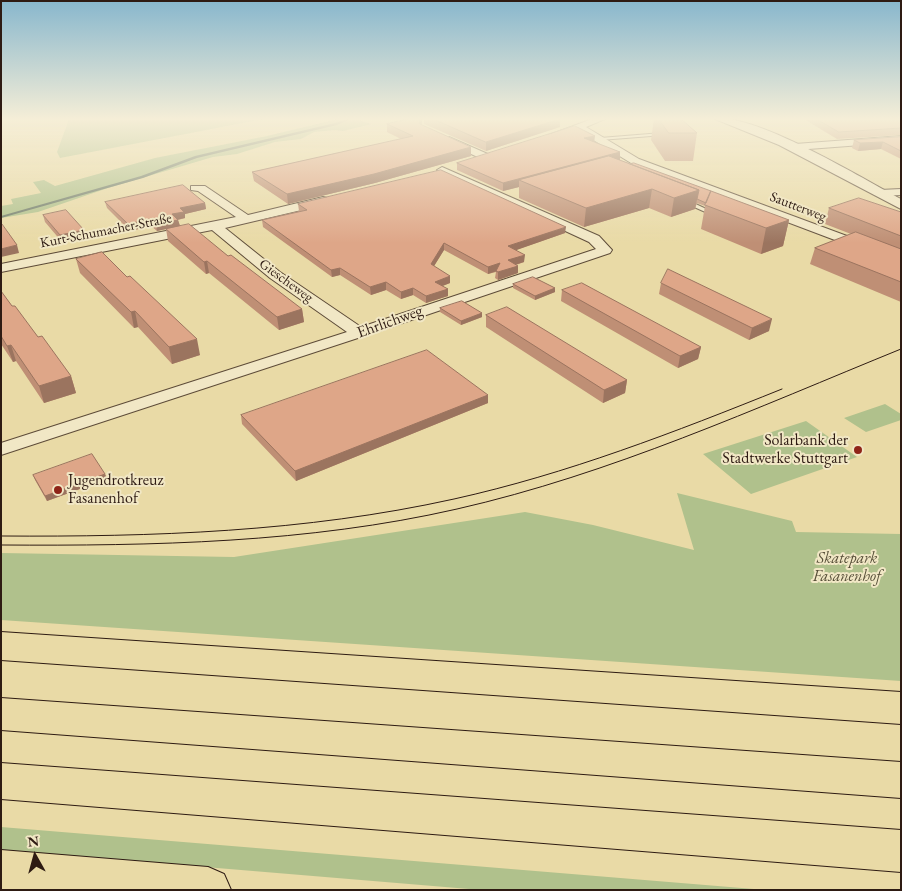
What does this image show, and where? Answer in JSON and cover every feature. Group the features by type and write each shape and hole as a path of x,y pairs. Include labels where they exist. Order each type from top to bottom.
{"highway":[{"path":"1,646 901,708"},
{"path":"1,714 901,780"},
{"path":"1,781 901,850"},
{"path":"1,872 208,890"}],"street":[{"path":"437,171 472,161"},
{"path":"616,166 635,161"},
{"name":"Sautterweg","path":"635,161 901,261"},
{"path":"820,161 901,205"},
{"name":"Ehrlichweg","path":"1,449 359,333 605,250 594,238 502,197 437,171"},
{"path":"195,188 201,188 246,219"},
{"path":"502,197 521,192"},
{"path":"880,193 901,192"},
{"name":"Kurt-Schumacher-Straße","path":"1,268 215,226 332,199"},
{"name":"Giescheweg","path":"215,226 275,275 359,333"}],"lane":[{"path":"680,199 717,215"}],"green space":[{"path":"146,161 201,161 108,188 38,212 1,218 1,206 13,204 11,199 41,193 33,182 44,180 55,186"},
{"path":"885,404 901,414 901,420 866,432 844,418"},
{"path":"806,421 857,457 751,494 703,454"},
{"name":"Skatepark Fasanenhof","path":"677,493 792,521 796,532 901,534 901,681 1,620 1,553 234,557 525,512 593,525 694,550"},
{"path":"1,827 766,890 481,890 1,850"}],"building":[{"path":"303,161 422,161 287,194 252,172"},
{"path":"465,161 588,161 503,183 457,163"},
{"path":"592,161 621,161 699,190 674,198 652,189 586,208 519,180"},
{"path":"634,163 711,191 706,203 697,199 699,190 630,164"},
{"path":"441,170 566,227 508,246 525,255 508,260 518,266 498,272 496,271 500,263 488,267 444,243 431,264 450,276 435,282 448,289 426,296 413,288 401,292 386,282 370,287 340,268 331,270 262,220 307,210 298,204"},
{"path":"183,185 205,203 180,208 184,212 172,214 178,220 156,224 150,219 128,224 105,202"},
{"path":"711,191 789,220 766,228 705,205"},
{"path":"859,198 901,212 901,236 829,208"},
{"path":"66,210 84,230 60,235 43,215"},
{"path":"2,224 17,245 1,249"},
{"path":"189,224 228,256 231,255 302,309 277,317 207,261 204,262 166,229"},
{"path":"856,232 901,249 901,282 815,248"},
{"path":"102,252 127,277 130,276 197,339 169,347 135,311 131,312 76,259"},
{"path":"668,269 772,319 752,328 661,283"},
{"path":"533,277 555,288 535,296 513,284"},
{"path":"582,283 701,347 680,356 562,290"},
{"path":"1,291 12,306 15,306 38,337 42,336 71,376 39,386 11,345 7,346 1,336"},
{"path":"462,301 482,313 461,321 440,308"},
{"path":"507,307 627,380 604,390 486,315"},
{"path":"427,350 488,395 295,471 241,415"},
{"name":"Jugendrotkreuz Fasanenhof","path":"92,454 105,474 45,496 33,475"}],"waterway":[{"path":"1,217 142,177 186,161"}],"tram line":[{"path":"1,545 115,545 287,536 401,520 457,509 571,478 627,459 901,349"},
{"path":"1,536 115,535 229,530 342,519 398,510 496,489 579,465 702,421 782,389"}],"place":[{"name":"Solarbank der Stadtwerke Stuttgart","path":"858,450"},
{"name":"Jugendrotkreuz Fasanenhof","path":"58,490"}]}
